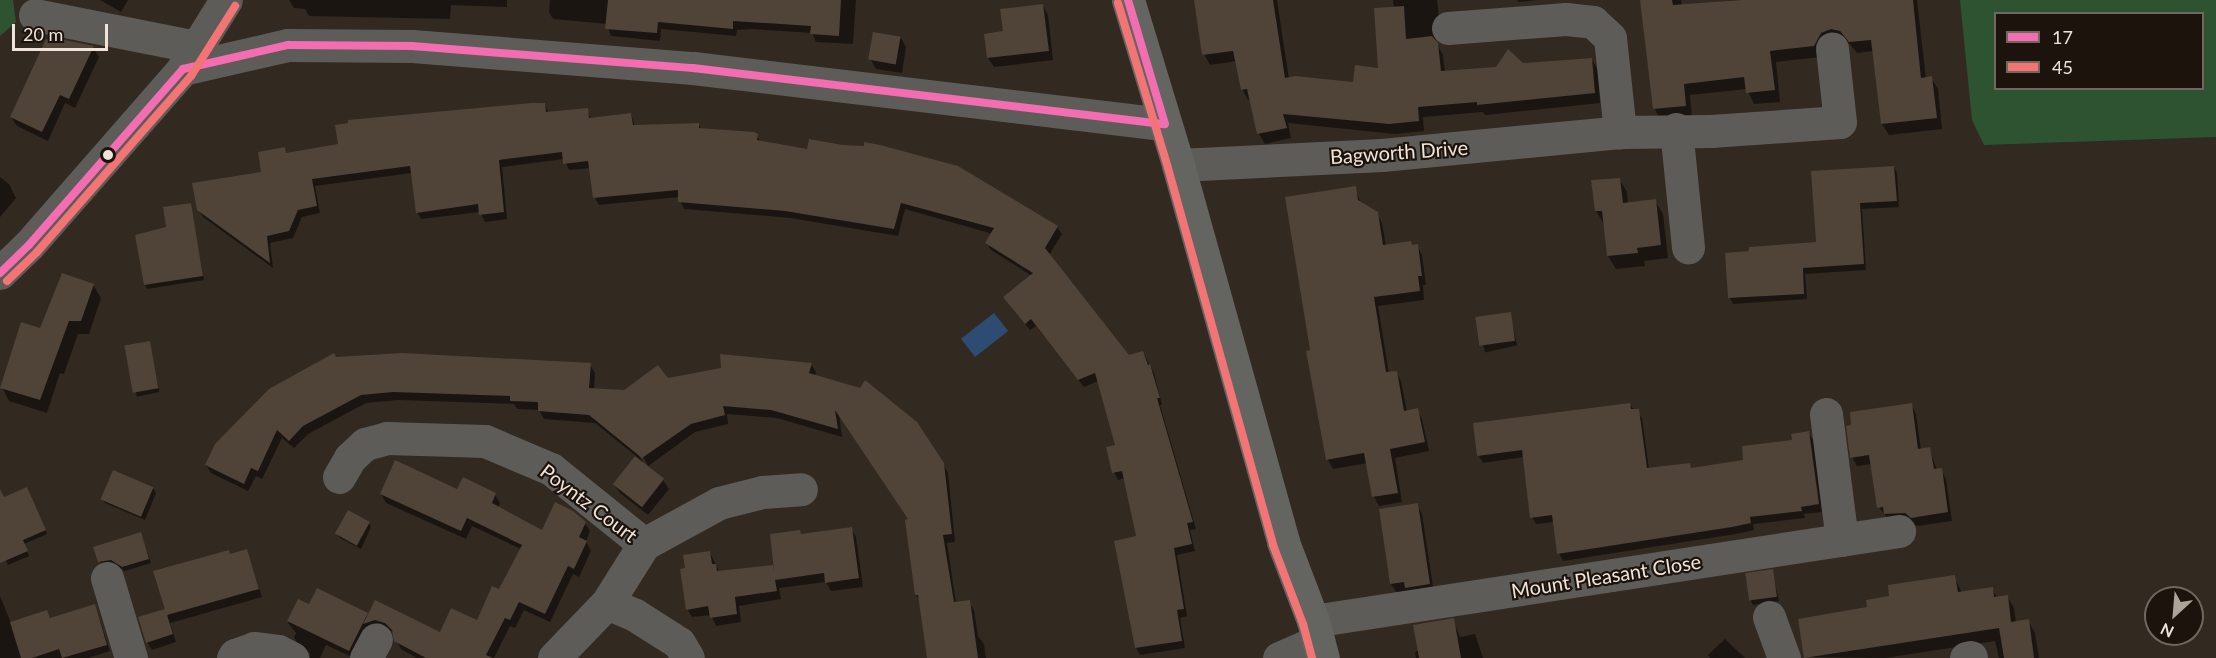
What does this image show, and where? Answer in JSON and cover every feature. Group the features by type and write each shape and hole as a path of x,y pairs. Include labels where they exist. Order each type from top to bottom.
{"main road":[{"path":"1128,0 1178,165 1283,542 1318,640"}],"street":[{"path":"0,273 29,245 189,58 226,0"},
{"path":"35,15 189,58 288,45 412,46 693,68 1165,124"},
{"path":"1448,28 1566,19 1593,22 1610,38 1620,132"},
{"name":"Bagworth Drive","path":"1178,165 1382,155 1620,132 1677,129 1711,131 1840,122 1832,48"},
{"path":"1677,129 1688,247"},
{"path":"1826,414 1842,540"},
{"name":"Poyntz Court","path":"339,477 350,458 365,444 387,438 485,441 551,469 644,544"},
{"path":"554,658 607,603 644,544 719,503 762,492 801,489"},
{"name":"Mount Pleasant Close","path":"1279,658 1318,640 1899,531"},
{"path":"107,578 131,658"},
{"path":"607,603 635,615 679,644 688,658"},
{"path":"1769,617 1784,658"},
{"path":"234,656 254,648 278,651 292,658"},
{"path":"1966,658 1971,657"}],"green space":[{"path":"0,0 13,0 16,22 0,36"},
{"path":"1960,0 2216,0 2216,137 1984,145 1972,120"}],"water":[{"path":"994,313 1008,331 975,357 961,339"}],"building":[{"path":"608,0 841,0 839,36 810,34 811,26 733,21 733,29 658,22 657,33 605,29"},
{"path":"1194,0 1273,0 1285,78 1295,76 1353,82 1355,65 1378,68 1374,8 1404,6 1406,39 1432,36 1438,43 1441,71 1496,67 1508,49 1523,63 1592,58 1595,93 1477,105 1477,102 1418,107 1419,121 1389,124 1283,114 1287,128 1257,134 1247,89 1241,90 1233,51 1202,55"},
{"path":"1640,0 1672,0 1673,5 1741,0 1913,0 1921,78 1932,76 1937,118 1881,124 1871,40 1849,42 1840,31 1831,29 1821,33 1814,46 1770,51 1775,90 1746,93 1744,77 1684,84 1686,106 1653,109"},
{"path":"1043,4 1049,51 987,58 984,34 1003,31 1000,9"},
{"path":"873,32 901,37 896,64 868,60"},
{"path":"46,39 57,43 59,39 94,46 69,99 60,95 42,132 10,117"},
{"path":"545,103 546,112 588,108 589,118 631,113 633,125 699,123 699,128 754,132 758,134 757,140 807,149 809,139 843,145 864,146 864,142 880,145 958,166 1058,226 1045,248 1129,355 1143,351 1148,365 1150,364 1160,398 1157,398 1193,522 1187,523 1192,544 1174,548 1184,609 1177,610 1182,641 1135,648 1114,541 1136,536 1122,471 1112,473 1106,447 1115,445 1095,373 1078,380 1031,319 1025,324 1003,297 1033,273 985,243 994,228 901,203 894,229 785,211 678,202 678,190 593,198 588,161 563,164 562,152 499,160 504,212 479,215 478,204 416,213 410,166 312,179 317,206 298,210 289,231 267,236 270,263 197,210 192,183 261,172 258,152 285,147 286,153 338,144 335,125 348,123 348,120"},
{"path":"1894,166 1897,201 1860,203 1864,264 1803,268 1804,294 1728,298 1725,253 1749,251 1749,247 1816,242 1811,171"},
{"path":"1620,178 1623,203 1656,199 1661,245 1637,248 1638,253 1607,256 1602,211 1595,211 1591,180"},
{"path":"1356,186 1358,200 1378,212 1383,245 1411,241 1412,245 1418,244 1422,276 1418,276 1420,291 1374,297 1386,372 1397,371 1404,411 1418,408 1425,442 1390,449 1398,493 1372,497 1364,453 1326,460 1306,351 1310,350 1285,197"},
{"path":"191,203 203,276 144,285 135,235 166,227 163,207"},
{"path":"62,273 94,284 81,321 69,321 40,400 0,388 21,322 40,328"},
{"path":"1511,312 1515,341 1479,346 1475,317"},
{"path":"150,341 158,388 133,393 124,346"},
{"path":"334,353 336,357 402,353 591,363 589,388 624,390 658,365 668,378 721,368 720,354 812,363 809,373 860,388 865,380 917,422 944,463 952,534 943,535 954,602 970,600 978,658 927,658 918,595 915,595 905,520 908,519 835,410 838,429 771,410 723,406 725,415 691,424 642,458 589,415 538,411 538,402 510,401 510,396 393,392 361,395 303,426 289,441 277,430 258,471 251,468 244,484 205,465 215,444 269,389"},
{"path":"1630,403 1631,409 1639,409 1647,468 1690,463 1691,468 1743,460 1742,446 1792,440 1791,434 1809,431 1819,504 1801,507 1802,511 1750,517 1751,523 1732,527 1557,554 1552,515 1530,518 1522,450 1477,456 1473,423"},
{"path":"1912,403 1918,449 1930,447 1934,469 1942,468 1948,512 1911,518 1905,513 1884,514 1883,507 1877,508 1869,455 1850,458 1846,426 1851,425 1850,412"},
{"path":"635,456 664,479 642,507 613,484"},
{"path":"395,460 457,489 463,477 496,493 492,503 542,530 555,502 573,511 586,522 579,537 587,541 574,569 568,566 545,614 519,602 510,620 505,618 486,655 493,658 426,658 394,641 392,630 385,623 375,620 363,624 375,600 440,632 451,608 477,620 492,586 499,589 522,545 467,518 461,531 380,494"},
{"path":"113,470 154,487 141,517 100,499"},
{"path":"27,487 46,530 23,540 28,551 0,563 0,489 4,497"},
{"path":"1418,503 1430,584 1405,588 1404,582 1390,584 1379,509"},
{"path":"348,510 370,522 357,546 335,534"},
{"path":"852,527 859,578 825,583 824,573 775,580 777,591 735,597 737,614 710,618 708,606 686,610 680,569 685,568 683,555 710,551 712,564 716,564 717,571 773,565 774,571 770,534 800,530 801,534"},
{"path":"141,532 149,559 122,567 111,560 98,562 93,547"},
{"path":"247,549 259,589 167,615 173,634 146,643 138,617 165,609 153,571 229,550 230,554"},
{"path":"1773,569 1777,597 1749,601 1745,573"},
{"path":"1955,575 1958,592 1993,587 1994,597 2008,595 2011,622 2029,619 2034,658 2004,658 1999,628 1804,658 1798,619 1867,607 1866,600 1889,596 1888,585"},
{"path":"317,588 368,613 349,651 287,621 298,599 309,604"},
{"path":"95,604 107,645 62,658 59,649 32,658 21,658 10,622 47,610 50,618"},
{"path":"1454,618 1461,658 1419,658 1413,625"}],"transit line":[{"name":"17","path":"1128,0 1165,124"},
{"name":"45","path":"1118,3 1168,168 1273,545 1303,624 1312,658"},
{"name":"45","path":"7,281 37,252 191,76 235,6"},
{"name":"17","path":"183,69 288,45 412,46 693,68 1165,124"},
{"name":"17","path":"0,273 29,245 183,69"}]}
